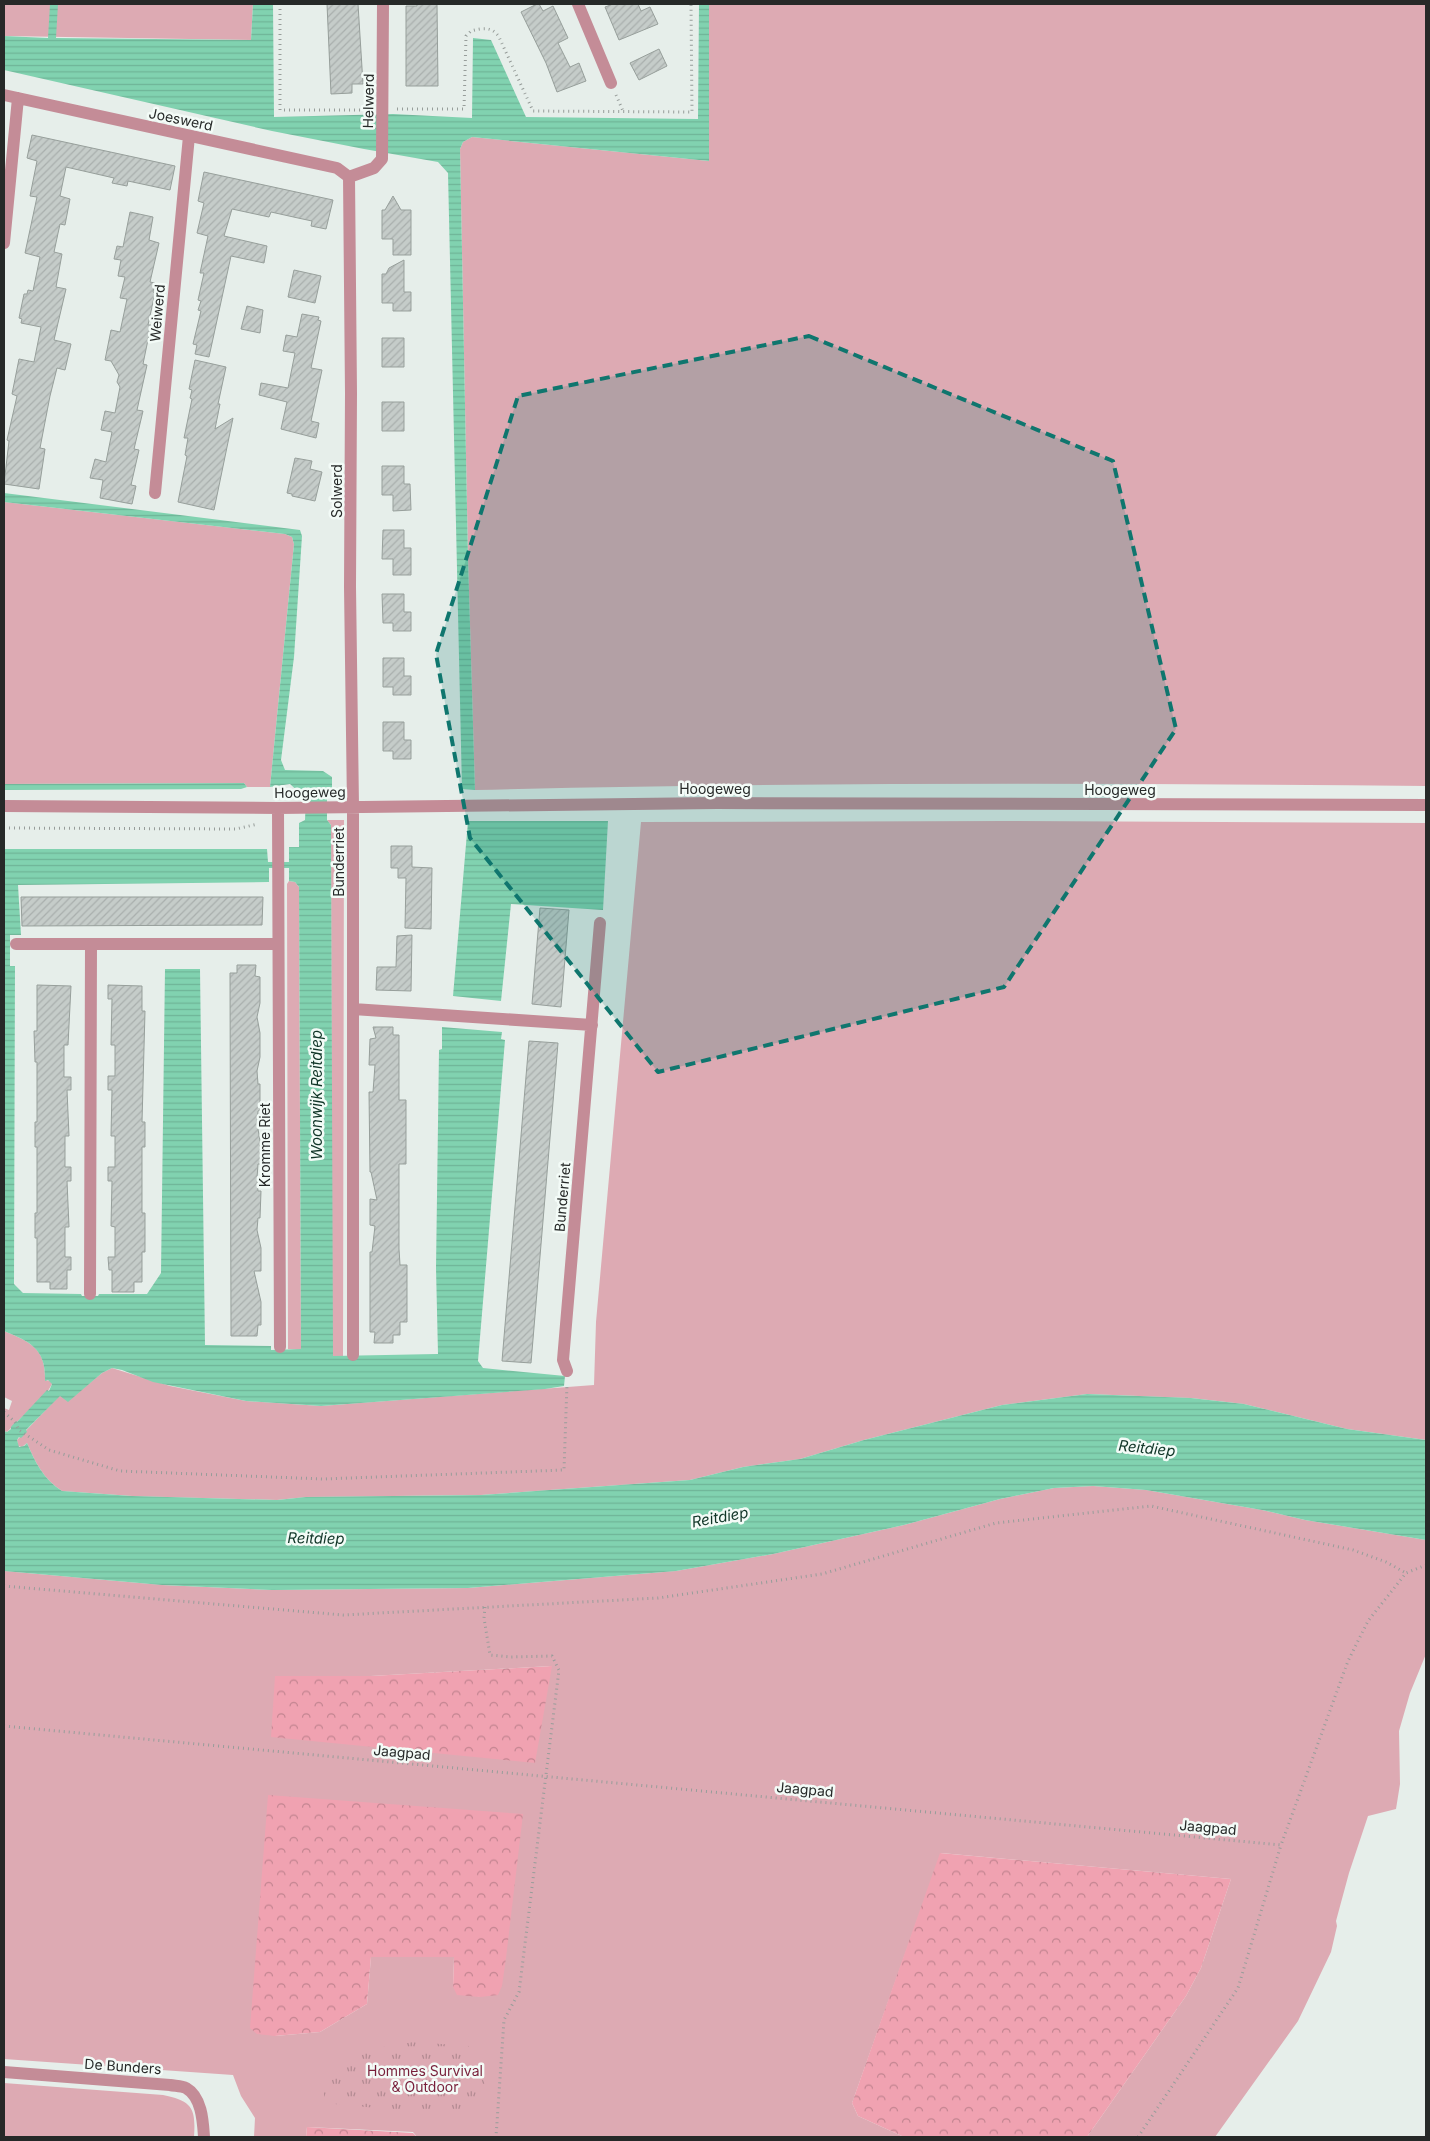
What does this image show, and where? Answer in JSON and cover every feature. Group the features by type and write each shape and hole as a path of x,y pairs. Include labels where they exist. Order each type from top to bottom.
{"street":[{"name":"Helwerd","path":"348,177 374,168 382,159 383,4"},
{"path":"578,4 611,83"},
{"name":"Joeswerd","path":"4,95 337,168 348,177"},
{"path":"4,243 18,98"},
{"name":"Weiwerd","path":"155,493 190,136"},
{"name":"Solwerd","path":"348,177 353,806"},
{"name":"Hoogeweg","path":"4,806 334,808 353,806 717,803 1426,805"},
{"name":"Bunderriet","path":"353,806 353,1354"},
{"name":"Kromme Riet","path":"278,808 280,1346"},
{"name":"Bunderriet","path":"567,1371 563,1360 600,923"},
{"path":"16,944 278,944"},
{"path":"90,1294 91,944"},
{"path":"354,1009 592,1025"},
{"name":"De Bunders","path":"4,2072 170,2085 186,2088 194,2096 198,2105 203,2121 204,2137"}],"path":[{"path":"280,4 280,110 464,109 466,36 471,31 486,28 494,31 499,37 533,111 692,112 691,4"},
{"path":"616,96 623,111"},
{"path":"4,828 236,829 265,822 278,808"},
{"path":"4,1412 15,1422 19,1430 26,1433 48,1450 120,1471 323,1480 564,1470 567,1393"},
{"path":"4,1586 344,1615 658,1598 822,1574 996,1523 1151,1506 1353,1550 1386,1562 1406,1573"},
{"path":"1138,2137 1238,1988 1281,1846 1348,1661 1368,1621 1406,1573 1426,1565"},
{"path":"485,1607 484,1618 490,1655 511,1657 552,1656 559,1670 519,1992 504,2020 496,2137"},
{"name":"Jaagpad","path":"4,1726 1281,1846"}],"highlighted area":[{"path":"809,336 1113,461 1176,729 1004,987 658,1072 470,838 436,654 518,396"}],"green space":[{"path":"4,4 253,4 251,40 4,36"},
{"path":"709,4 1426,4 1426,786 951,784 475,790 468,558 460,149 463,142 472,137 709,161"},
{"path":"4,502 285,534 292,537 294,544 270,787 247,787 244,783 4,784"},
{"path":"327,820 344,820 343,1356 332,1356 331,825"},
{"path":"641,822 1426,823 1426,1440 1347,1429 1244,1404 1191,1398 1087,1394 1002,1405 864,1440 800,1459 743,1467 690,1480 481,1495 306,1497 277,1500 132,1496 62,1491 50,1482 41,1470 27,1443 22,1447 18,1446 17,1440 60,1395 68,1401 102,1373 112,1368 170,1386 246,1401 321,1406 594,1385 596,1322"},
{"path":"289,881 295,882 299,887 301,1350 288,1349 287,884"},
{"path":"4,1331 22,1339 35,1348 43,1360 45,1380 51,1381 52,1384 48,1391 7,1432 4,1431 4,1408 9,1410 12,1401 4,1397"},
{"path":"1093,1486 1146,1490 1262,1510 1305,1520 1426,1540 1426,1654 1410,1693 1399,1731 1400,1784 1396,1809 1368,1816 1349,1873 1336,1921 1337,1926 1331,1952 1298,2021 1215,2137 1087,2137 1186,1996 1201,1968 1231,1879 941,1853 852,2103 858,2116 904,2137 417,2137 413,2132 307,2127 306,2137 254,2137 255,2118 241,2096 233,2075 4,2059 4,1571 162,1585 272,1590 468,1588 676,1571 773,1554 904,1525 1000,1499 1054,1488","holes":["552,1666 272,1737 276,1676 371,1676","268,1796 369,1804 480,1997 453,1987 454,1957 371,1957 367,2004 320,2032 275,2036"]},
{"path":"552,1666 535,1763 271,1737 275,1676 371,1676"},
{"path":"268,1795 523,1814 506,1958 502,1986 498,1995 480,1997 457,1995 453,1987 454,1957 371,1957 367,2004 320,2032 275,2036 257,2034 250,2028"},
{"path":"940,1853 1231,1879 1201,1968 1186,1996 1087,2137 904,2137 858,2116 852,2103"},
{"name":"Hommes Survival & Outdoor","path":"414,2042 469,2046 487,2089 461,2116 324,2103 324,2073 370,2049"},
{"path":"4,2083 173,2097 190,2107 194,2119 194,2137 4,2137"},
{"path":"307,2127 413,2133 417,2137 306,2137"}],"water":[{"path":"50,4 58,4 56,38 251,40 253,4 273,4 274,117 393,114 472,118 473,38 491,40 526,117 698,119 699,4 709,4 709,161 472,137 463,142 460,149 468,558 475,790 462,789 448,173 438,162 272,131 4,70 4,36 48,38"},
{"path":"4,493 300,530 302,536 294,657 281,760 285,770 323,771 332,777 332,791 327,795 327,820 331,825 333,1356 438,1354 436,1268 439,1050 442,1049 442,1027 502,1032 501,1039 505,1040 478,1361 483,1368 565,1376 564,1386 545,1389 321,1406 246,1401 153,1382 112,1368 102,1373 68,1402 60,1396 26,1430 27,1432 17,1440 19,1447 27,1443 41,1470 56,1487 62,1491 132,1496 277,1500 306,1497 481,1495 690,1480 743,1467 800,1459 864,1440 1002,1405 1087,1394 1191,1398 1244,1404 1347,1429 1426,1440 1426,1540 1305,1520 1262,1510 1146,1490 1093,1486 1054,1488 1000,1499 904,1525 773,1554 676,1571 468,1588 272,1590 162,1585 4,1571 4,1431 7,1432 11,1429 16,1421 47,1390 49,1391 52,1384 48,1380 45,1381 43,1361 35,1348 22,1339 4,1331 4,849 267,849 268,862 289,862 289,847 299,847 299,823 305,820 306,796 302,795 290,784 270,787 294,544 292,537 285,534 4,502","holes":["269,868 289,868 289,881 295,882 299,887 301,1349 271,1350 271,1346 205,1345 200,969 165,969 161,1273 147,1294 82,1296 81,1294 23,1293 14,1284 15,966 10,966 10,935 21,935 18,885 269,882"]},
{"path":"244,783 247,787 241,789 4,790 4,784"},
{"path":"468,821 608,821 603,910 511,904 501,1001 453,996"}],"building":[{"path":"327,4 358,4 363,84 352,84 352,93 331,94"},
{"path":"417,4 437,4 438,86 406,86 406,6 417,6"},
{"path":"539,4 543,11 553,6 568,38 558,43 570,67 579,63 586,81 557,92 546,63 521,12"},
{"path":"613,4 638,4 641,11 650,7 658,24 619,40 605,7"},
{"path":"659,49 667,66 639,80 630,63"},
{"path":"32,135 175,166 170,190 128,181 127,186 112,183 114,178 66,167 60,196 70,199 65,225 60,224 54,252 62,254 56,287 66,289 54,340 71,344 65,370 57,368 50,396 40,448 45,449 39,489 4,484 9,441 7,440 17,396 12,394 19,359 34,362 41,327 21,323 22,319 19,318 24,294 27,294 28,290 33,291 40,257 25,253 37,197 30,196 37,161 27,158"},
{"path":"204,172 333,200 326,229 311,226 312,221 271,212 269,217 232,209 224,236 267,246 264,263 231,256 209,357 195,354 197,345 193,344 201,311 198,310 201,301 198,300 204,273 200,273 208,236 197,233 204,203 198,201"},
{"path":"393,196 401,210 411,210 411,255 393,255 393,239 382,239 382,210 385,210"},
{"path":"130,212 153,217 149,240 159,243 150,282 155,283 153,292 155,293 148,325 151,325 143,364 147,365 137,410 143,411 134,449 139,450 131,485 136,486 132,504 100,498 103,480 90,478 95,459 106,462 112,432 101,430 105,411 115,413 120,387 117,382 119,375 111,361 105,360 111,330 120,332 127,299 120,298 125,277 118,276 121,260 114,259 117,246 123,247"},
{"path":"404,260 404,292 411,292 411,311 393,311 393,303 382,303 382,274 386,274 389,268"},
{"path":"294,270 321,276 315,303 288,297"},
{"path":"247,306 263,310 260,333 241,329"},
{"path":"302,314 319,317 318,320 321,321 311,368 322,370 311,421 319,423 316,438 281,429 287,402 259,395 261,383 288,388 295,353 283,351 286,335 297,337"},
{"path":"382,338 404,338 404,367 382,367"},
{"path":"195,360 226,367 215,429 233,418 214,510 178,502 187,456 185,455 188,438 184,438 192,399 190,398 192,390 189,389"},
{"path":"382,402 404,402 404,431 382,431"},
{"path":"295,458 312,461 310,469 322,472 315,501 292,496 292,494 287,493"},
{"path":"382,466 404,466 404,484 410,484 411,510 393,511 393,495 382,495"},
{"path":"383,530 404,530 404,548 411,548 411,575 393,575 393,559 382,559"},
{"path":"382,594 404,594 404,612 411,612 411,631 393,631 393,623 383,623"},
{"path":"383,658 404,658 404,676 411,676 411,695 393,695 393,687 383,687"},
{"path":"383,722 404,722 404,740 411,740 411,759 393,759 393,751 383,751"},
{"path":"391,846 412,846 412,867 432,868 431,929 405,928 406,878 398,878 398,868 391,868"},
{"path":"21,897 263,897 262,925 22,926"},
{"path":"540,908 569,910 561,1007 532,1004"},
{"path":"412,935 411,991 376,990 377,967 396,967 397,936"},
{"path":"237,965 256,965 255,976 260,977 260,1003 257,1017 260,1033 260,1057 257,1071 258,1084 260,1084 260,1110 258,1111 257,1123 261,1164 258,1164 257,1178 258,1191 261,1191 260,1218 258,1218 257,1230 261,1248 261,1271 254,1271 261,1302 261,1325 258,1325 257,1336 231,1336 230,973 237,973"},
{"path":"37,985 71,986 68,1045 64,1045 64,1077 71,1077 71,1090 67,1090 69,1136 65,1136 65,1167 71,1167 71,1181 67,1181 69,1227 65,1227 65,1257 71,1257 71,1270 67,1270 67,1289 50,1289 50,1282 37,1282 35,1213 37,1213 37,1147 35,1147 35,1122 37,1122 37,1062 35,1062 34,1031 37,1031"},
{"path":"108,985 142,986 142,1011 145,1011 142,1122 145,1122 145,1147 142,1147 142,1213 145,1213 145,1252 142,1252 142,1282 134,1282 134,1292 112,1292 112,1270 109,1270 108,1257 115,1257 115,1227 111,1226 112,1181 108,1181 108,1167 115,1167 115,1136 111,1136 112,1090 108,1090 108,1076 115,1076 115,1045 111,1045 112,999 108,999"},
{"path":"373,1027 393,1027 393,1035 399,1035 399,1100 406,1100 406,1164 399,1164 399,1249 400,1265 407,1265 407,1322 400,1322 400,1335 393,1335 393,1343 374,1343 375,1332 370,1332 370,1252 372,1252 375,1226 370,1225 370,1199 377,1200 370,1172 369,1092 373,1092 375,1065 369,1065 370,1039 376,1038"},
{"path":"529,1041 558,1043 531,1363 502,1361"}],"water label":[{"name":"Woonwijk Reitdiep","path":"316,1095"},
{"name":"Reitdiep","path":"1147,1448"},
{"name":"Reitdiep","path":"720,1517"},
{"name":"Reitdiep","path":"316,1538"}]}
